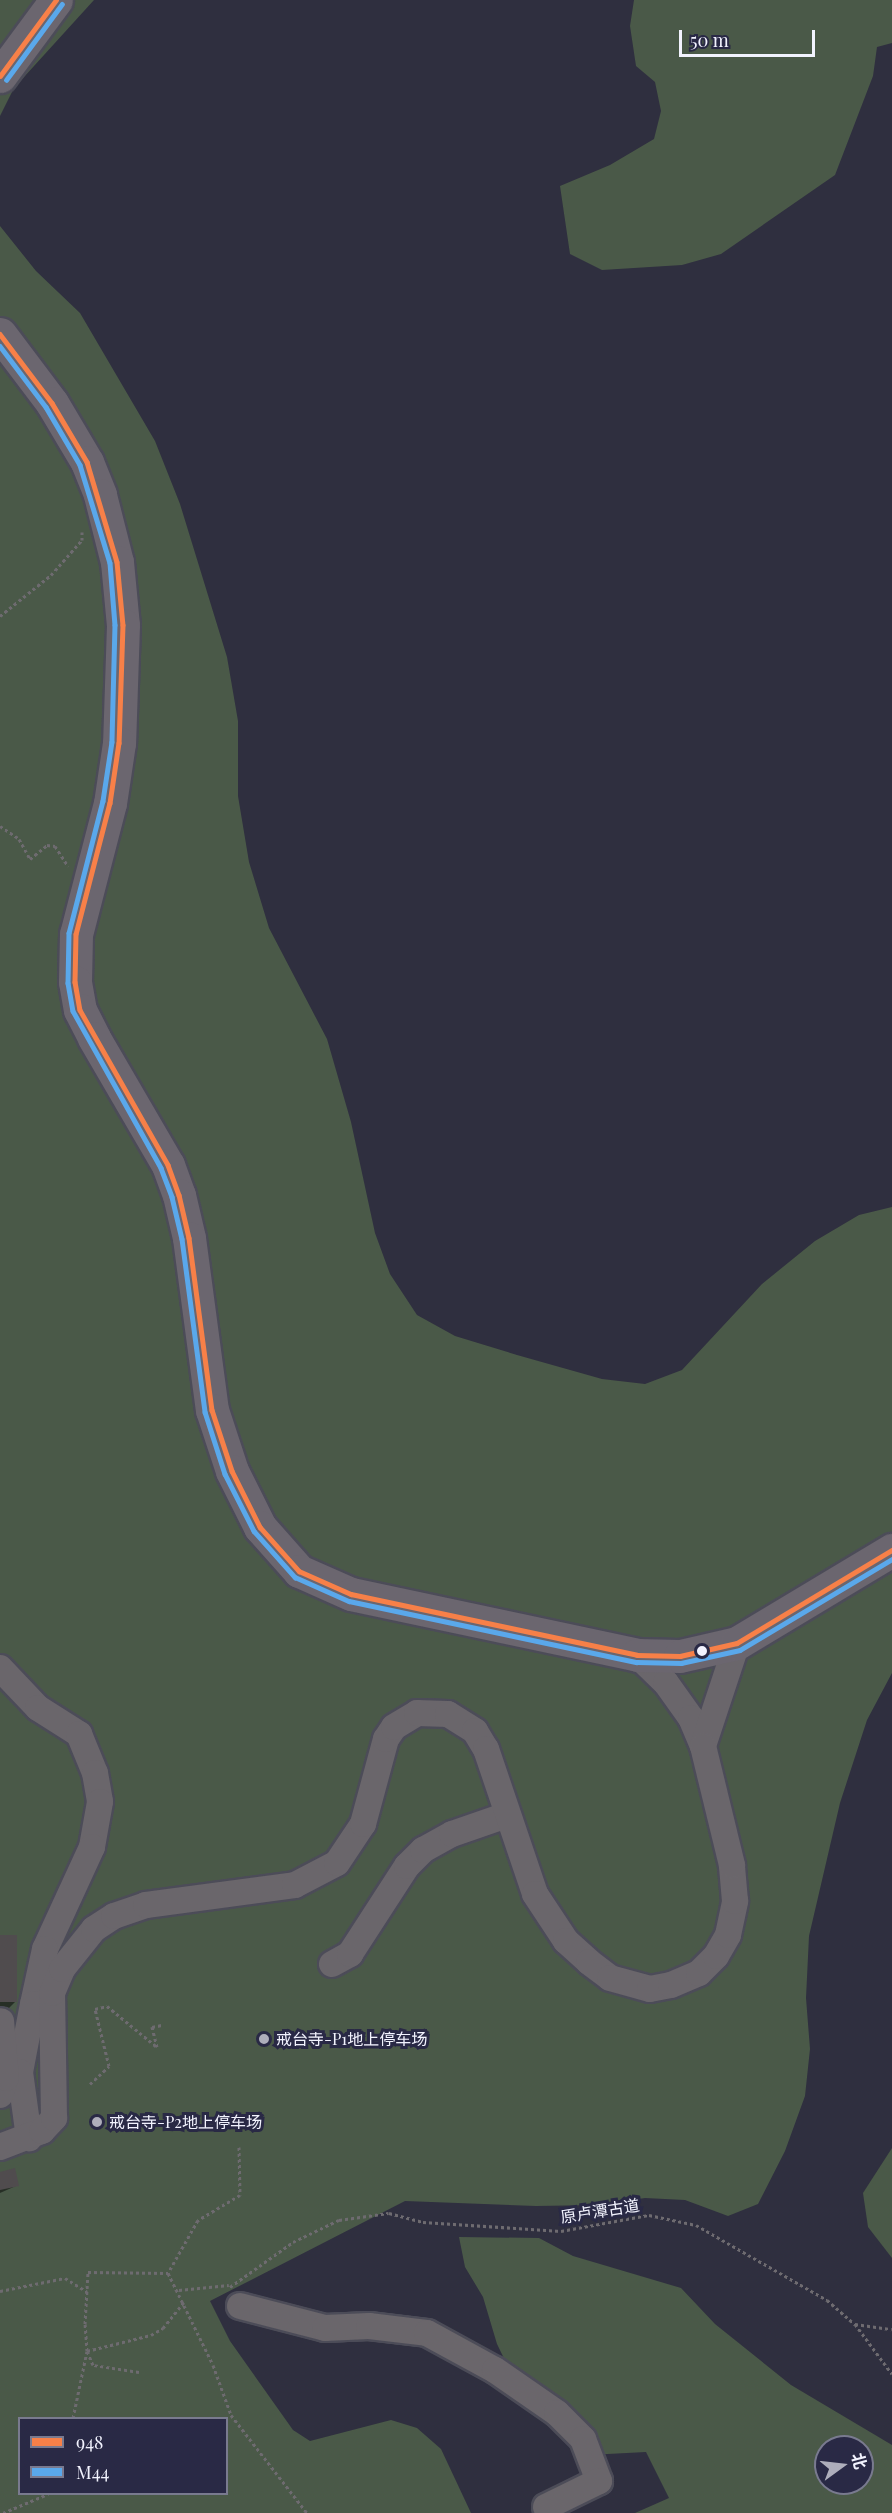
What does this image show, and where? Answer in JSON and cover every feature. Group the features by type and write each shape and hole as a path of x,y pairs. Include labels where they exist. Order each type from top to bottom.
{"main road":[{"path":"0,76 56,0"},
{"path":"0,334 63,420 87,462 100,495 117,562 123,625 119,743 110,803 73,958 80,1010 168,1164 179,1195 189,1238 212,1410 232,1471 260,1527 299,1571 351,1594 637,1655 680,1656 736,1643 892,1550"}],"street":[{"path":"703,1746 736,1643"},
{"path":"0,2147 29,2138 54,2118 52,1994 75,1949 114,1917 146,1905 295,1885 337,1863 363,1824 386,1739 405,1719 432,1712 448,1714 469,1725 486,1749 535,1894 566,1941 610,1978 650,1989 671,1985 699,1973 716,1956 728,1935 735,1901 732,1865 703,1746 691,1718 666,1683 637,1655"},
{"path":"0,1668 38,1708 79,1734 95,1773 100,1802 92,1847 45,1948 33,2004 20,2072 29,2138"},
{"path":"332,1964 350,1954 407,1866 423,1850 452,1834 507,1815"},
{"path":"0,2096 6,2078 1,2021"},
{"path":"234,2295 325,2328 369,2326 427,2333 495,2370 557,2413 583,2439 599,2481 546,2507"}],"path":[{"path":"0,616 51,575 82,540 82,530"},
{"path":"0,826 19,839 30,860 47,845 55,846 70,869 92,872"},
{"path":"90,2084 109,2066 95,2009 108,2006 157,2047 152,2027 162,2025"},
{"path":"168,2273 198,2220 240,2195 239,2146"},
{"name":"原卢潭古道","path":"234,2295 293,2242 339,2220 389,2213 423,2222 561,2231 649,2215 696,2225 827,2300 855,2324 892,2374"},
{"path":"73,2417 87,2351 88,2272 168,2273"},
{"path":"168,2273 179,2290 231,2415 306,2513"},
{"path":"0,2291 65,2278 87,2292"},
{"path":"179,2290 234,2295"},
{"path":"87,2351 151,2335 163,2328 184,2302"},
{"path":"855,2324 892,2329"},
{"path":"87,2351 93,2365 139,2372"},
{"path":"3,2513 44,2495"}],"green space":[{"path":"0,0 94,0 14,88 0,116"},
{"path":"634,0 892,0 892,43 877,47 873,76 835,175 721,254 682,265 602,270 570,254 560,186 610,165 654,139 661,111 655,82 636,66 630,26"},
{"path":"0,226 36,271 80,313 155,441 180,504 227,657 238,721 238,796 249,862 269,928 327,1039 351,1122 375,1233 390,1274 417,1315 455,1336 517,1355 602,1379 645,1384 682,1370 762,1284 815,1241 859,1215 892,1207 892,1673 867,1720 840,1803 809,1936 806,1998 810,2049 805,2096 785,2151 758,2204 728,2216 685,2200 645,2198 598,2205 536,2206 405,2201 210,2301 230,2341 293,2430 310,2441 391,2420 417,2428 441,2449 471,2513 0,2513"},
{"path":"892,2148 892,2258 868,2227 863,2193"},
{"path":"459,2237 539,2238 573,2256 681,2288 715,2324 791,2385 892,2445 892,2513 635,2513 669,2498 646,2452 588,2455 515,2381 497,2344 483,2297 465,2267"}],"building":[{"path":"0,1935 17,1935 17,2002 0,2002"},
{"path":"15,2168 19,2186 0,2190 0,2172"}],"transit line":[{"name":"948","path":"0,76 56,0"},
{"name":"M44","path":"6,80 62,4"},
{"name":"948","path":"0,334 52,403 87,462 117,562 123,625 119,743 110,803 76,934 75,982 80,1010 168,1165 179,1195 189,1238 212,1410 232,1471 260,1527 299,1571 351,1594 637,1655 680,1656 737,1643 892,1550"},
{"name":"M44","path":"0,346 46,407 80,465 110,563 115,625 112,742 103,801 69,933 68,983 73,1011 161,1168 172,1197 182,1239 205,1412 225,1474 254,1531 295,1577 349,1601 637,1662 681,1663 740,1650 892,1559"}],"place":[{"name":"戒台寺-P1地上停车场","path":"264,2039"},
{"name":"戒台寺-P2地上停车场","path":"97,2122"}]}
